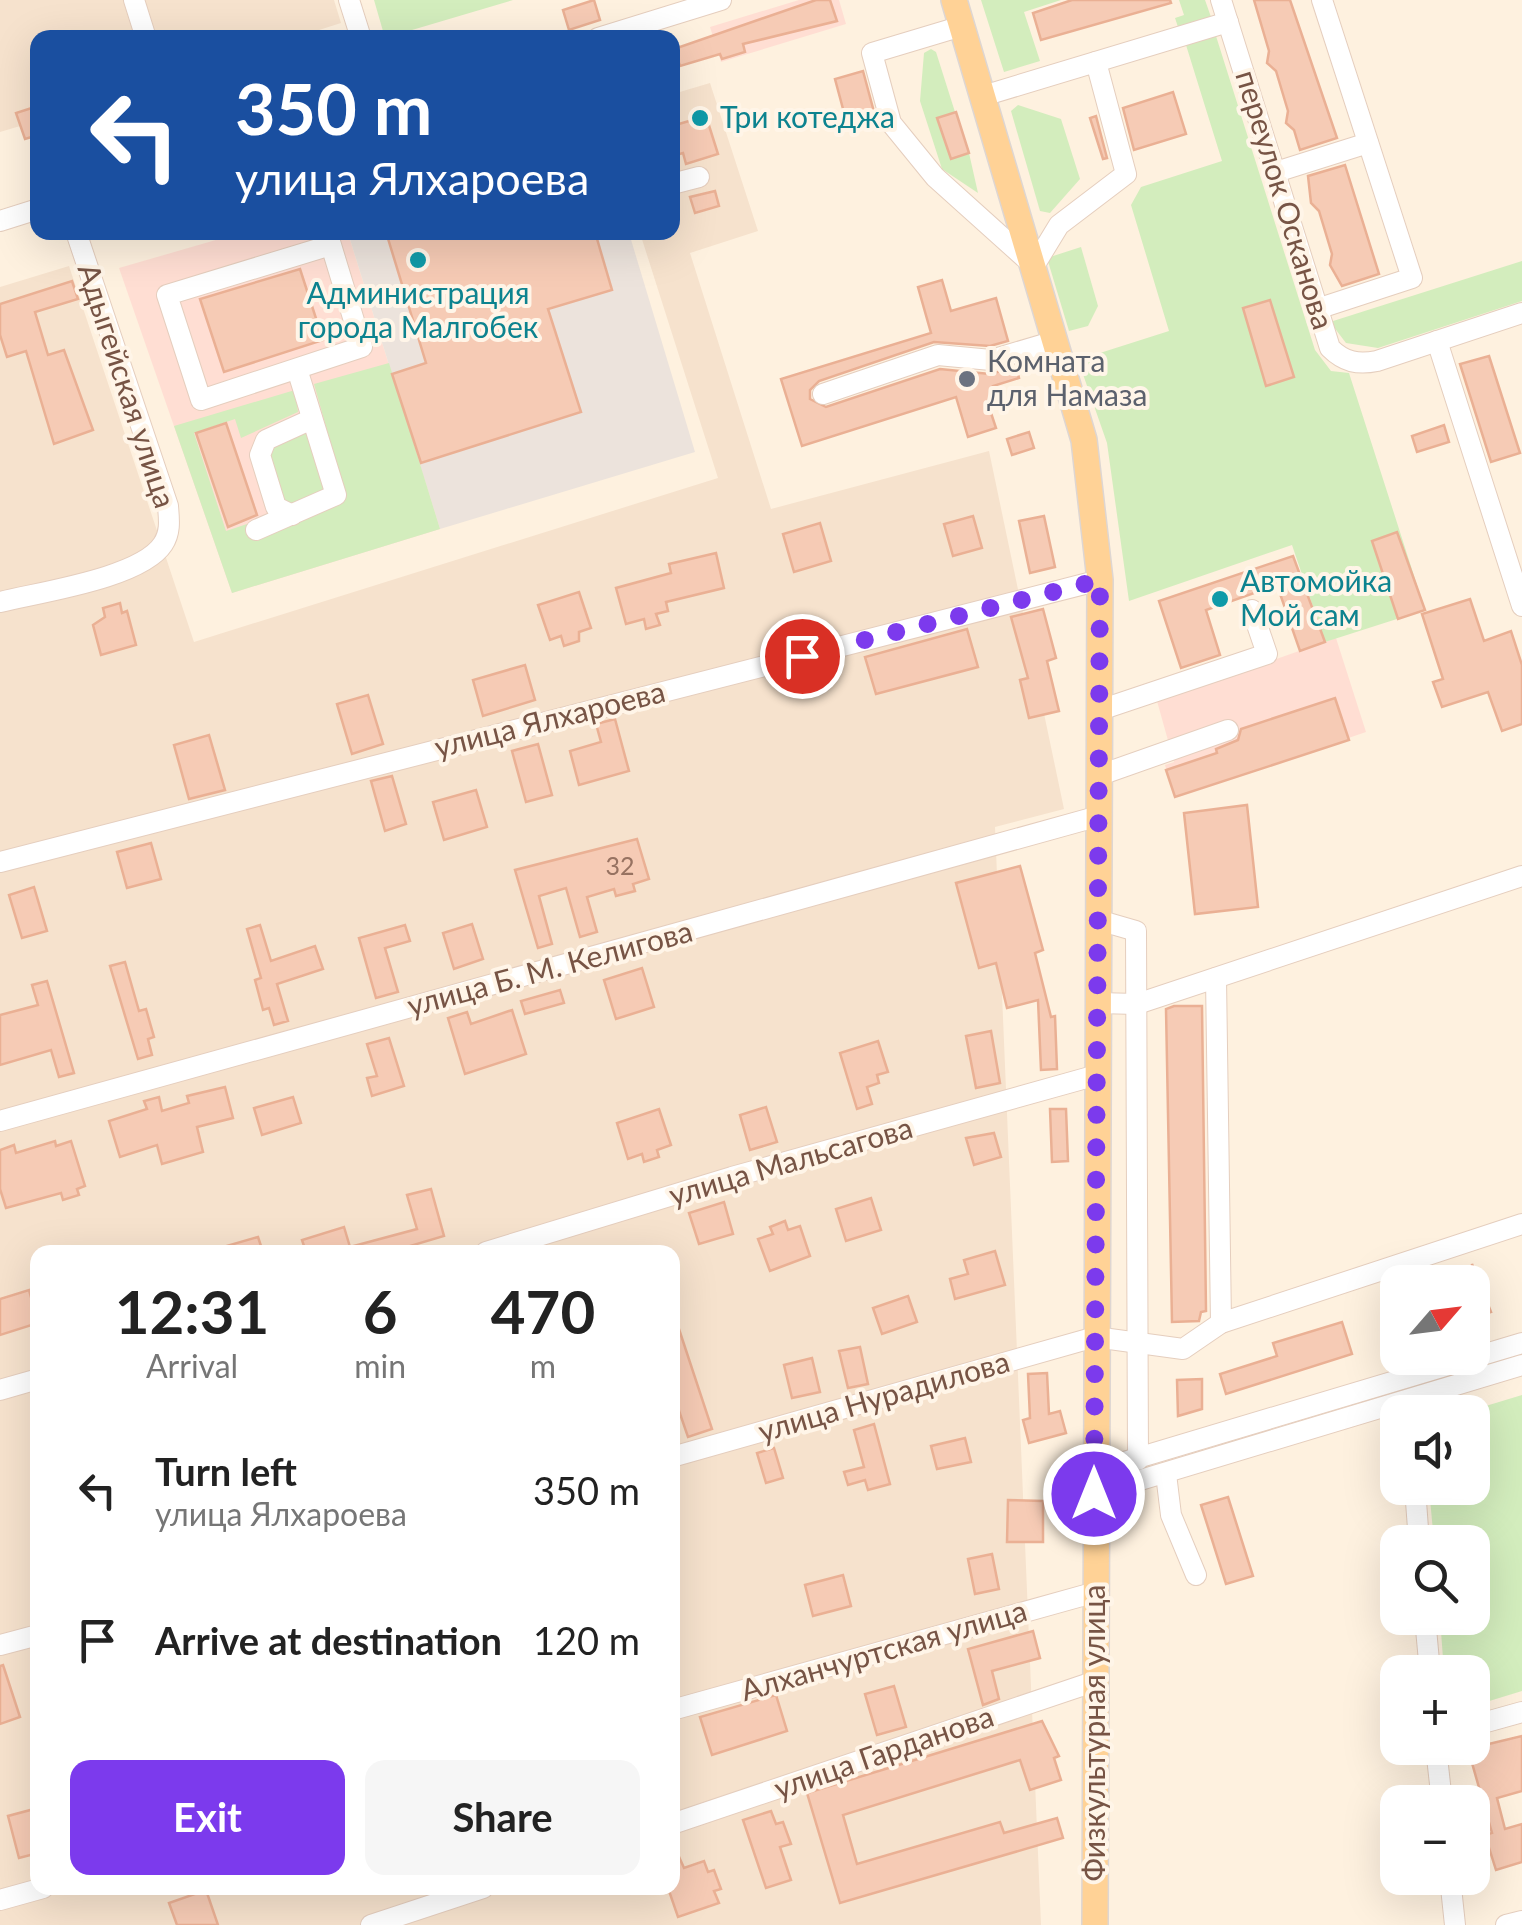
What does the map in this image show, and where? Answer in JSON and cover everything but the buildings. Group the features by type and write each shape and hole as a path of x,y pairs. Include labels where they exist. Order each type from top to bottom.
{"main road":[{"name":"Физкультурная улица","path":"954,0 1084,440 1100,580 1094,1482 1096,1925"}],"street":[{"path":"134,0 143,30"},
{"path":"350,0 359,30"},
{"path":"625,30 721,0"},
{"name":"переулок Осканова","path":"1221,0 1330,348 1349,362 1377,361 1522,314"},
{"path":"1318,308 1412,278 1322,0"},
{"path":"983,96 1228,22"},
{"path":"962,26 872,53 892,123 935,176 1034,266 1059,225 1126,174 1096,62"},
{"path":"1276,172 1368,143"},
{"path":"680,182 699,177"},
{"path":"0,221 30,212"},
{"name":"Адыгейская улица","path":"0,602 140,565 164,543 170,525 168,506 79,240"},
{"path":"326,240 167,295 201,400 362,348 329,240"},
{"path":"824,394 938,355 991,360 1056,341"},
{"path":"1437,342 1522,606"},
{"path":"256,530 336,495 297,368"},
{"path":"292,514 276,507 260,455 266,440 312,418"},
{"name":"улица Ялхароева","path":"0,862 1100,580"},
{"path":"1100,710 1266,654 1252,610"},
{"path":"1100,775 1228,730"},
{"name":"улица Б. М. Келигова","path":"0,1121 1099,816"},
{"path":"1098,1003 1137,1004 1522,876"},
{"path":"1098,920 1136,931 1138,1460"},
{"path":"1216,978 1221,1324"},
{"name":"улица Мальсагова","path":"510,1245 1097,1075"},
{"path":"1095,1337 1183,1349 1221,1324 1522,1224"},
{"name":"улица Нурадилова","path":"680,1455 1095,1337"},
{"path":"1094,1482 1138,1460 1522,1343"},
{"path":"1439,1395 1522,1365"},
{"path":"0,1390 30,1382"},
{"path":"1094,1482 1166,1474 1380,1414"},
{"path":"1166,1474 1172,1514 1196,1574"},
{"name":"Алханчуртская улица","path":"680,1708 1096,1592"},
{"path":"0,1645 30,1637"},
{"name":"улица Гарданова","path":"680,1821 1096,1681"},
{"path":"1490,1721 1522,1712"},
{"path":"0,1900 30,1892"},
{"path":"371,1925 462,1895"},
{"path":"1451,1895 1454,1925"},
{"path":"1506,1925 1522,1920"}],"shaded area":[{"path":"0,0 334,0 341,23 319,30 30,30 30,123 0,132"},
{"path":"799,0 839,0 846,24 721,62 710,27"},
{"path":"710,83 758,231 690,253 771,509 989,451 1064,809 995,827 1041,1925 0,1925 0,287 69,266 194,642 718,478 642,240 680,240 680,92"},
{"path":"216,240 350,240 440,529 232,593 119,268"},
{"path":"350,240 631,240 695,452 440,529"},
{"path":"1336,638 1366,732 1175,797 1165,765 1174,762 1157,701"}],"green space":[{"path":"374,0 513,0 412,30 383,30"},
{"path":"981,0 1061,0 1024,12 1040,61 1004,72"},
{"path":"1179,0 1205,0 1211,17 1178,27 1175,18 1184,15"},
{"path":"1216,36 1315,350 1331,371 1349,373 1425,610 1325,642 1292,545 1129,601 1107,443 1078,360 1169,331 1131,205 1141,187 1222,161 1186,45"},
{"path":"931,49 936,52 955,112 937,119 951,159 969,153 978,193 942,169 920,101 924,53"},
{"path":"1018,105 1061,119 1080,179 1050,213 1040,211 1011,111"},
{"path":"1081,247 1098,306 1088,326 1069,331 1047,258"},
{"path":"1522,261 1522,301 1378,348 1346,343 1330,322"},
{"path":"389,363 440,529 232,593 174,426 295,390 298,412 241,438 235,419 194,433 226,531 250,523 257,541 338,505 345,494 314,384"},
{"path":"301,430 307,433 324,488 320,496 292,508 280,501 266,457 272,443"},
{"path":"1522,1395 1522,1691 1490,1701 1490,1655 1443,1655 1441,1635 1490,1635 1490,1525 1432,1525 1431,1505 1490,1505 1490,1405"}],"place":[{"name":"Три котеджа","path":"700,118"},
{"name":"Администрация города Малгобек","path":"418,260"},
{"name":"Комната для Намаза","path":"967,379"},
{"name":"Автомойка Мой сам","path":"1220,599"}],"route":[{"path":"802,656 1100,580 1094,1494"}]}
